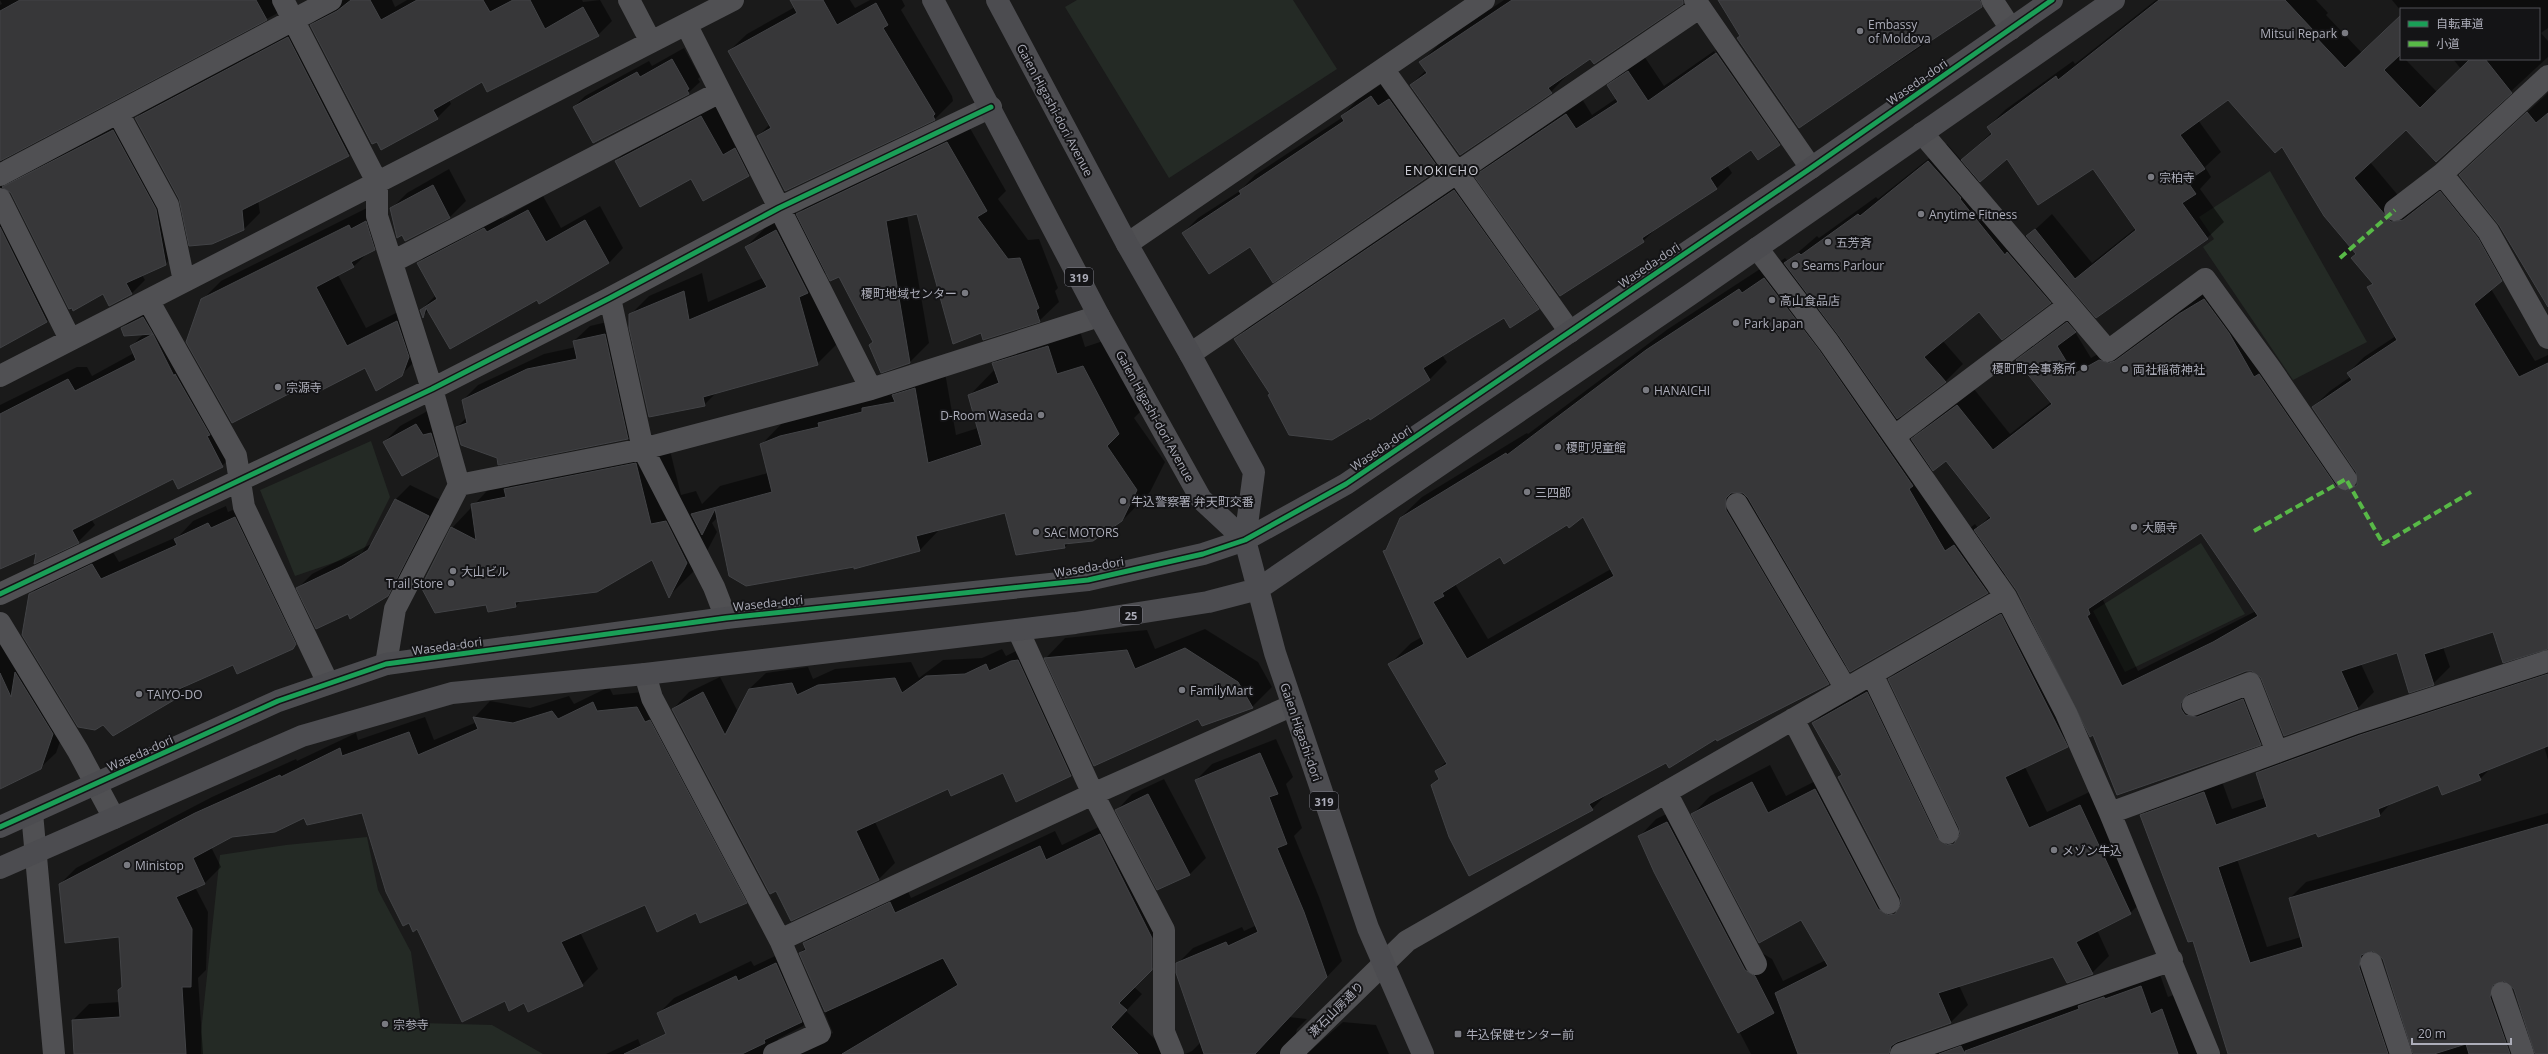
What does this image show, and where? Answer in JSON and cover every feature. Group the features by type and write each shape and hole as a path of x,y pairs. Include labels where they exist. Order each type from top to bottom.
{"main road":[{"name":"Gaien Higashi-dori Avenue","path":"933,0 991,107 1099,316 1201,499 1245,540"},
{"name":"Gaien Higashi-dori Avenue","path":"997,0 1127,244 1190,354 1254,472 1245,540"},
{"name":"Waseda-dori","path":"0,827 278,701 386,664 726,618 1088,580 1203,554 1245,540 1346,484 1811,168 2052,0"},
{"name":"25","path":"0,868 302,736 452,693 645,674 1018,630 1208,602 1258,588 1757,248 2114,0"},
{"name":"Gaien Higashi-dori","path":"1245,540 1291,706 1382,964 1423,1054"}],"street":[{"path":"283,0 377,182 376,216 432,389 459,485 395,609 386,664"},
{"path":"0,175 332,0"},
{"path":"629,0 651,42"},
{"path":"0,376 733,0"},
{"path":"1127,244 1384,70 1484,0"},
{"path":"1992,0 2011,29"},
{"path":"1190,354 1456,172 1697,4 1811,168"},
{"path":"686,24 871,389"},
{"path":"1384,70 1570,332"},
{"path":"2395,210 2442,174 2548,76"},
{"path":"392,262 720,92"},
{"path":"0,594 432,389 610,298 779,208 991,107"},
{"path":"118,113 168,205 184,281"},
{"path":"1922,133 2108,351 2205,279 2270,368 2346,479"},
{"path":"2442,174 2488,231 2548,338"},
{"path":"0,199 70,339"},
{"path":"1757,248 1829,343 2006,597 2066,713 2172,960 2209,1054"},
{"path":"610,298 643,449 714,587 726,618"},
{"path":"148,300 236,456 244,508 328,683"},
{"path":"1895,436 2069,305"},
{"path":"459,485 643,449 871,389 1099,316"},
{"path":"1737,504 1846,689"},
{"name":"漱石山房通り","path":"1291,1054 1407,941 2006,597"},
{"path":"0,623 96,783 114,818"},
{"path":"1018,630 1093,794 1164,930 1164,1032 1173,1054"},
{"path":"2110,813 2356,723 2548,661"},
{"path":"645,674 652,698 780,940 820,1033 774,1054"},
{"path":"1872,674 1948,833"},
{"path":"2193,706 2250,683 2277,752"},
{"path":"780,940 1093,794 1291,706"},
{"path":"1793,719 1889,903"},
{"path":"1666,792 1756,964"},
{"path":"32,813 54,1054"},
{"path":"1901,1054 2172,960"},
{"path":"2371,963 2401,1054"},
{"path":"2502,993 2522,1054"}],"shaded area":[{"path":"1077,0 1293,0 1337,69 1169,178 1065,7"},
{"path":"2270,171 2367,342 2293,380 2203,247 2214,239 2199,217"},
{"path":"371,441 390,497 362,553 295,576 260,490"},
{"path":"2201,543 2245,614 2125,672 2093,611"},
{"path":"367,837 378,890 411,952 421,1023 492,1025 543,1054 201,1054 201,1032 220,855 286,845"}],"building":[{"path":"20,0 256,0 267,20 0,161 0,11"},
{"path":"351,0 370,0 381,20 417,0 483,0 490,12 513,0 530,0 545,29 583,7 599,36 487,92 482,82 433,110 438,119 381,150 377,142 372,144 310,25 337,11"},
{"path":"790,0 823,0 837,25 876,3 888,25 883,28 935,114 933,116 935,120 785,191 757,136 771,128 728,51 797,13"},
{"path":"1512,0 1683,0 1683,4 1594,64 1590,59 1548,88 1552,93 1460,155 1410,85 1427,73 1419,62"},
{"path":"1718,0 1980,0 1982,7 1929,42 1928,40 1799,128 1737,38 1740,36"},
{"path":"2159,0 2285,0 2313,30 2311,32 2345,68 2400,16 2400,55 2384,70 2420,108 2469,60 2486,60 2512,93 2436,162 2406,130 2354,178 2391,222 2403,220 2440,191 2478,238 2502,281 2474,304 2519,377 2548,363 2548,649 2503,663 2493,632 2424,654 2434,685 2409,693 2397,653 2341,671 2358,709 2284,736 2261,678 2252,671 2246,671 2188,694 2181,703 2181,709 2185,715 2197,717 2243,699 2261,745 2117,795 2093,735 2090,737 2017,591 1974,530 1991,518 1946,461 1933,471 1911,439 1957,405 1993,450 2052,404 2016,360 2067,322 2076,332 2057,346 2074,374 2099,360 2109,363 2115,361 2179,314 2204,299 2229,333 2254,377 2259,374 2336,486 2347,491 2357,485 2356,472 2312,407 2352,380 2347,373 2397,340 2367,287 2373,284 2351,258 2356,254 2324,216 2282,147 2275,153 2228,100 2180,135 2205,169 2187,181 2196,194 2182,203 2208,239 2096,318 2026,236 2035,229 2075,279 2136,230 2093,169 2038,205 2007,159 1980,182 1961,160 1992,134 1987,127 2056,76 2058,80","holes":["2201,533 2258,616 2213,642 2122,686 2087,616 2090,614 2088,609"]},
{"path":"288,37 349,156 242,210 244,230 212,244 189,246 179,199 135,118"},
{"path":"1716,53 1780,145 1758,160 1751,150 1710,178 1717,189 1642,238 1644,242 1560,296 1474,176 1566,114 1576,129 1618,102 1607,85 1628,71 1648,101"},
{"path":"672,59 689,89 687,90 689,94 593,143 573,107 637,72 640,77"},
{"path":"1371,96 1378,106 1389,99 1439,169 1273,283 1250,247 1209,274 1182,233 1241,194 1239,191 1344,121 1341,116"},
{"path":"2527,112 2536,123 2548,113 2548,307 2499,225 2459,175"},
{"path":"701,116 723,155 735,148 749,176 703,201 691,179 640,207 615,161"},
{"path":"113,130 156,209 166,265 126,283 132,294 109,306 103,294 73,311 72,308 69,309 11,193 2,187"},
{"path":"947,142 987,211 977,217 1008,259 1020,258 1039,308 1036,310 1040,322 983,340 981,333 953,344 917,214 886,221 910,363 881,373 869,345 873,342 839,277 830,281 796,214"},
{"path":"1928,161 1961,198 1960,199 2005,255 2007,252 2051,303 2002,340 1979,312 1924,357 1946,382 1897,419 1839,336 1784,263 1799,253 1801,255 1858,214 1860,216"},
{"path":"433,185 450,218 405,241 402,235 397,238 390,208"},
{"path":"1454,190 1539,309 1510,328 1504,318 1423,368 1430,380 1370,420 1369,418 1332,440 1289,435 1268,395 1270,394 1234,339"},
{"path":"528,210 546,242 585,220 609,263 539,304 537,300 450,349 426,308 423,318 420,310 437,299 417,263 484,228 487,232"},
{"path":"366,221 375,250 351,262 354,267 316,287 347,346 397,321 409,357 402,376 376,391 365,368 320,391 314,381 232,423 186,342 201,299 349,225 351,229"},
{"path":"0,227 47,322 0,348"},
{"path":"776,230 808,293 799,297 818,365 703,397 705,406 649,417 629,328 629,314 684,291 689,320 767,287 745,247"},
{"path":"1764,278 1819,350 1913,486 1909,489 1945,551 1954,545 1988,593 1850,672 1748,498 1743,493 1731,493 1726,498 1726,510 1829,684 1717,741 1716,739 1669,768 1666,763 1589,804 1593,810 1469,876 1449,837 1431,785 1439,779 1435,771 1447,764 1388,664 1424,644 1383,551 1386,550 1400,518 1506,453 1507,455 1646,350 1739,289 1742,293","holes":["1583,517 1614,576 1467,659 1433,602 1444,596 1442,593 1500,557 1504,564 1567,525 1569,528"]},
{"path":"143,317 153,334 124,336 121,328"},
{"path":"153,334 174,376 175,374 210,435 207,436 223,467 178,489 173,479 72,530 79,543 34,564 36,553 0,569 0,414 68,379 75,391 136,360 130,346"},
{"path":"605,334 628,439 498,465 497,458 461,445 456,427 467,423 462,400 527,369 577,359 573,341"},
{"path":"1048,346 1057,374 1083,366 1119,434 1107,446 1137,490 1122,521 1093,541 1064,544 1065,548 1016,555 1005,513 916,536 920,551 854,569 854,567 746,586 729,576 715,509 702,535 691,514 772,492 760,444 780,436 819,427 818,423 862,412 862,408 895,402 892,395 915,388 928,463 982,445 968,395 999,383 992,363"},
{"path":"416,424 423,435 431,433 438,456 402,476 383,442"},
{"path":"636,463 651,524 666,521 687,563 669,598 652,560 597,592 515,602 516,607 488,612 486,605 435,613 421,587 451,527 476,540 471,504 506,497 504,489"},
{"path":"395,499 429,516 388,596 350,619 348,614 316,629 296,588 342,566 368,550"},
{"path":"235,517 296,644 293,649 237,674 233,665 170,693 174,700 113,736 103,725 95,730 78,727 22,635 29,594 92,564 101,579 177,545 174,539 208,523 211,528"},
{"path":"2001,614 2068,747 2005,777 2029,828 2080,805 2131,914 2076,942 2093,974 2067,983 2053,957 1938,993 1951,1023 1897,1042 1891,1046 1889,1054 1798,1054 1775,993 1828,966 1801,920 1759,943 1691,814 1752,782 1768,813 1815,789 1878,909 1888,915 1895,914 1901,904 1900,897 1838,777 1842,775 1812,723 1867,692 1937,838 1947,845 1954,844 1960,834 1959,828 1888,679"},
{"path":"1185,648 1238,682 1253,708 1202,726 1198,719 1094,766 1044,658 1127,650 1135,669"},
{"path":"1018,660 1071,776 1016,802 1003,773 951,796 948,789 856,831 879,880 791,921 776,891 770,894 672,709 703,692 725,735 749,689 792,683 797,695 818,685 895,678 902,693 926,676 965,674 986,664 989,671 1011,661"},
{"path":"15,672 53,734 41,769 0,789 0,673 11,697"},
{"path":"2548,674 2548,746 2478,774 2481,780 2442,795 2438,785 2378,809 2380,816 2318,837 2316,833 2218,867 2250,963 2303,947 2289,898 2548,824 2548,1054 2535,1054 2514,989 2504,981 2493,985 2490,997 2510,1054 2469,1054 2466,1044 2434,1054 2413,1054 2383,959 2373,951 2361,955 2359,967 2388,1054 2228,1054 2193,941 2188,942 2140,815 2204,792 2216,825 2267,807 2256,773 2360,735"},
{"path":"593,702 597,711 637,707 645,722 650,720 747,903 700,923 696,913 657,932 645,905 561,942 583,986 528,1012 524,1003 509,1011 505,1001 462,1022 417,929 413,932 409,923 403,926 386,892 362,813 307,825 304,818 275,832 232,837 193,858 205,884 176,897 192,929 191,987 182,987 186,1054 74,1054 72,1020 120,1017 118,990 122,987 119,937 65,943 59,884 195,813 280,775 281,777 340,748 342,756 409,732 418,755 478,729 473,717 513,723 552,711 558,719"},
{"path":"1260,753 1278,794 1269,797 1287,844 1277,848 1304,912 1327,977 1255,1054 1204,1054 1176,973 1176,963 1226,942 1228,946 1258,932 1195,780"},
{"path":"1148,794 1190,875 1157,890 1115,810"},
{"path":"1667,822 1745,970 1755,976 1774,1013 1738,1033 1654,872 1638,836"},
{"path":"1100,834 1152,938 1152,970 1119,1003 1127,1010 1111,1027 1138,1054 842,1054 958,985 943,958 825,1012 799,953 806,950 803,943 890,902 895,913 1040,846 1046,860"},
{"path":"776,963 802,1022 764,1040 765,1043 742,1054 624,1054 666,1034 657,1013 736,976 738,981"},
{"path":"2141,986 2151,1014 2162,1009 2178,1054 1965,1054 1965,1051 2079,1009 2078,1006 2104,997 2105,999"},
{"path":"1961,1046 1965,1054 1939,1054"}],"marked path":[{"path":"2340,258 2395,210"},
{"path":"2254,531 2346,479 2383,544 2471,492"}],"cycle path":[{"path":"0,827 278,701 386,664 726,618 1088,580 1203,554 1245,540 1346,484 1811,168 2052,0"},
{"path":"0,594 432,389 610,298 779,208 991,107"}],"place":[{"name":"Embassy of Moldova","path":"1860,31"},
{"name":"Mitsui Repark","path":"2345,33"},
{"name":"宗柏寺","path":"2151,177"},
{"name":"Anytime Fitness","path":"1921,214"},
{"name":"五芳斉","path":"1828,242"},
{"name":"Seams Parlour","path":"1795,265"},
{"name":"榎町地域センター","path":"965,293"},
{"name":"高山食品店","path":"1772,300"},
{"name":"Park Japan","path":"1736,323"},
{"name":"榎町町会事務所","path":"2084,368"},
{"name":"両社稲荷神社","path":"2125,369"},
{"name":"宗源寺","path":"278,387"},
{"name":"HANAICHI","path":"1646,390"},
{"name":"D-Room Waseda","path":"1041,415"},
{"name":"榎町児童館","path":"1558,447"},
{"name":"三四郎","path":"1527,492"},
{"name":"牛込警察署 弁天町交番","path":"1123,501"},
{"name":"大願寺","path":"2134,527"},
{"name":"SAC MOTORS","path":"1036,532"},
{"name":"大山ビル","path":"453,571"},
{"name":"Trail Store","path":"451,583"},
{"name":"FamilyMart","path":"1182,690"},
{"name":"TAIYO-DO","path":"139,694"},
{"name":"メゾン牛込","path":"2054,850"},
{"name":"Ministop","path":"127,865"},
{"name":"宗参寺","path":"385,1024"},
{"name":"牛込保健センター前","path":"1458,1034"}],"district":[{"name":"ENOKICHO","path":"1442,170"}]}
